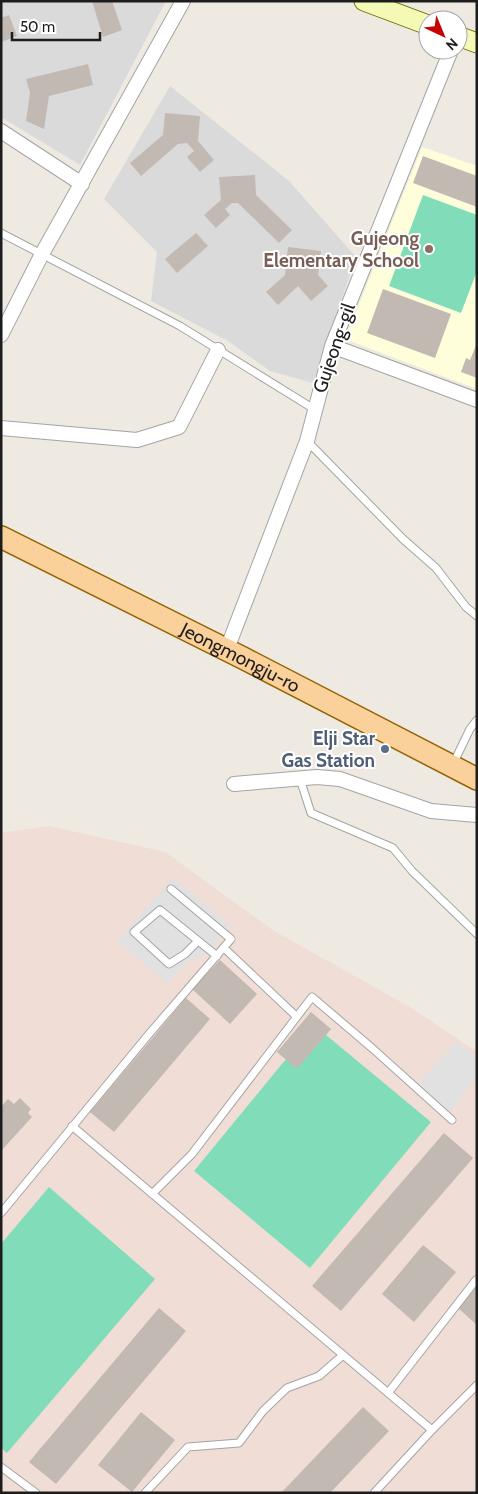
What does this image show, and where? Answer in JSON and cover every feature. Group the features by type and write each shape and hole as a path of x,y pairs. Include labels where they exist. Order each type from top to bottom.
{"main road":[{"path":"364,1 418,21"},
{"name":"Jeongmongju-ro","path":"1,537 227,650 477,779"}],"street":[{"path":"1,335 42,254 183,1"},
{"name":"Gujeong-gil","path":"227,650 307,441 332,346 446,60"},
{"path":"1,131 82,184"},
{"path":"332,346 477,400"},
{"path":"1,428 137,440 179,427 218,350"},
{"path":"234,784 300,779 340,779 431,811 477,815"}],"lane":[{"path":"1,233 180,326 314,409"},
{"path":"307,441 403,539 436,568 466,607 477,616"},
{"path":"452,766 470,729 477,720"},
{"path":"300,779 311,812 394,848 412,871 477,934"},
{"path":"1,1213 72,1126 231,939 171,889"},
{"path":"198,941 185,954 169,964 134,932 160,910 217,956"},
{"path":"224,948 296,1016"},
{"path":"152,1194 192,1154 312,997 452,1120"},
{"path":"72,1126 432,1430"},
{"path":"388,1393 476,1280"},
{"path":"145,1493 188,1447 239,1443 263,1411 287,1388 319,1376 343,1355"},
{"path":"374,1493 432,1430 477,1385"},
{"path":"1,1467 36,1493"}],"shaded area":[{"path":"1,1 166,1 80,165 1,117"},
{"path":"170,86 289,181 356,257 313,383 270,371 228,341 151,301 157,252 104,199"},
{"name":"Gujeong Elementary School","path":"422,147 477,166 477,389 350,341 348,332"},
{"path":"49,826 165,852 274,931 410,1007 477,1052 477,1493 1,1493 1,833"},
{"path":"173,877 232,927 202,957 192,958 167,983 117,942"},
{"path":"456,1042 477,1057 477,1075 451,1112 418,1083"}],"green space":[{"path":"423,195 477,215 477,271 461,313 389,286"},
{"path":"314,1025 431,1122 310,1268 194,1171"},
{"path":"49,1187 155,1279 7,1453 1,1448 1,1244"}],"building":[{"path":"92,1 112,1 122,30 103,37"},
{"path":"9,15 17,36 1,42 1,18"},
{"path":"88,64 93,85 49,96 44,129 26,121 30,93 26,79"},
{"path":"165,113 200,116 198,141 214,160 200,172 187,157 194,151 187,143 178,144 141,176 130,163 163,135"},
{"path":"423,156 477,176 477,207 413,183"},
{"path":"255,175 256,195 292,230 279,243 238,203 232,203 225,209 230,215 216,228 204,215 221,200 219,177"},
{"path":"196,233 208,246 177,273 165,259"},
{"path":"288,247 321,251 318,275 328,286 311,301 298,286 278,305 266,292 285,275"},
{"path":"383,289 451,314 435,358 367,333"},
{"path":"477,343 477,378 461,372 466,358 470,360"},
{"path":"220,960 257,994 230,1024 192,989"},
{"path":"186,998 210,1019 114,1132 90,1112"},
{"path":"311,1012 331,1029 297,1069 277,1052"},
{"path":"20,1098 31,1109 28,1113 32,1117 1,1151 1,1107 8,1099 14,1104"},
{"path":"444,1133 473,1158 341,1311 312,1286"},
{"path":"423,1245 456,1272 414,1322 382,1294"},
{"path":"477,1286 477,1325 458,1308"},
{"path":"159,1308 186,1331 56,1484 29,1462"},
{"path":"363,1407 389,1431 330,1493 281,1493"},
{"path":"141,1412 175,1440 132,1492 98,1465"}],"place":[{"name":"Gujeong Elementary School","path":"429,249"},
{"name":"Elji Star Gas Station","path":"385,749"}]}
